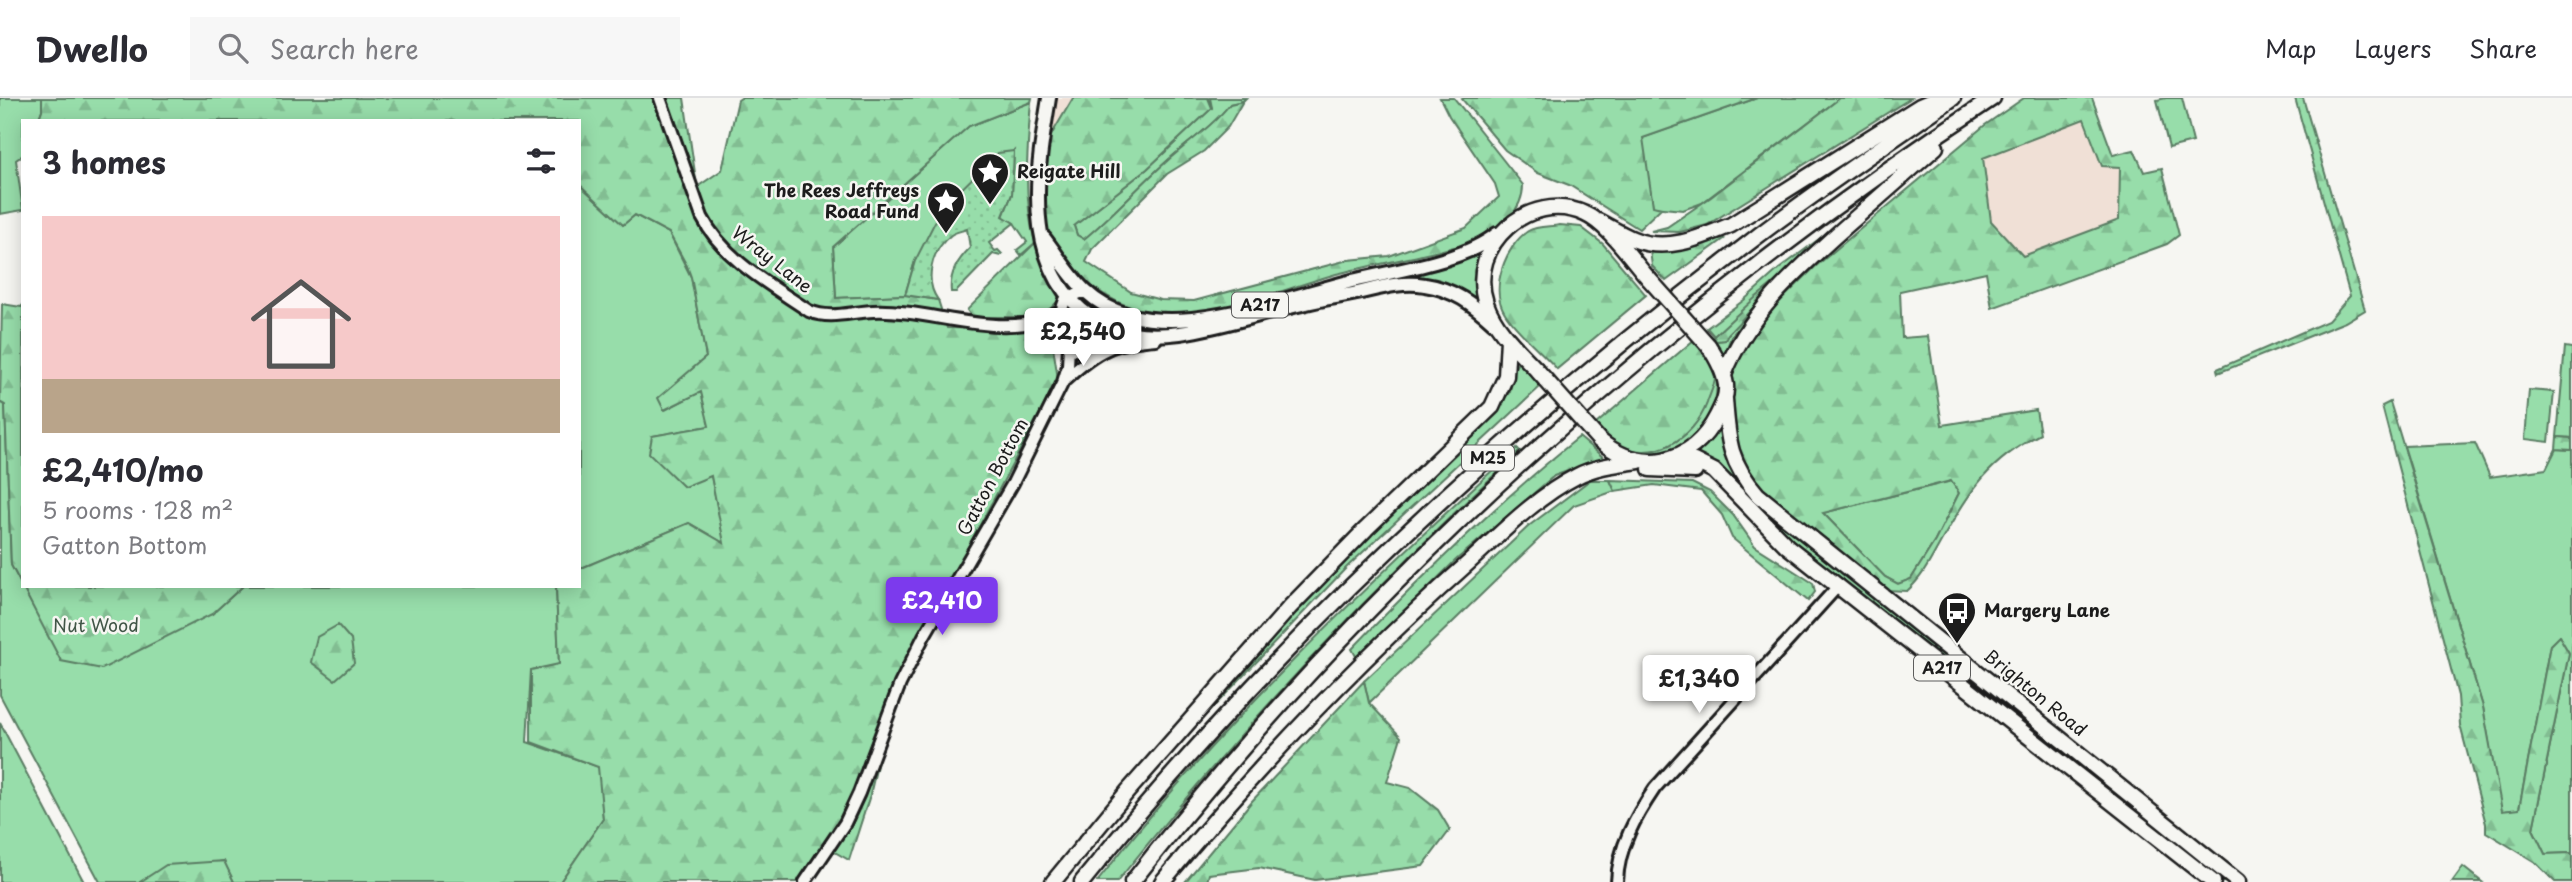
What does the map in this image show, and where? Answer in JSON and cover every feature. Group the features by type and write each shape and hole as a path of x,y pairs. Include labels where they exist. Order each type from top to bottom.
{"highway":[{"path":"1639,461 1610,449 1599,440 1504,334 1487,304 1483,285 1486,263 1501,231 1524,215 1550,208 1576,211 1635,240 1669,245 1698,239 1731,225 1920,106 1939,98"},
{"name":"M25","path":"1082,882 1137,814 1237,702 1314,622 1399,539 1517,432 1660,312 1753,239 1952,98"},
{"name":"M25","path":"1724,375 1741,337 1756,316 1804,264 1990,100"},
{"name":"M25","path":"1132,882 1254,734 1336,644 1401,577 1533,452 1675,330 1747,274 1857,192 1990,100"},
{"path":"1598,221 1707,345 1724,375"},
{"name":"M25","path":"1054,882 1128,791 1290,607 1492,407 1506,376 1504,334"},
{"name":"Brighton Road","path":"1724,375 1728,438 1735,465 1758,495 2238,882"},
{"path":"1162,882 1270,760 1426,600 1533,506 1579,475 1600,468 1673,458 1698,443 1707,433 1725,399"},
{"name":"A217","path":"1673,458 1693,461 1714,471 1787,546 2213,882"},
{"path":"1600,468 1692,470 1709,478 1751,511"}],"main road":[{"name":"A217","path":"1049,98 1039,163 1038,196 1042,235 1049,265 1077,307 1102,324 1132,333 1184,332 1379,287 1423,284 1460,296 1504,334"},
{"name":"A217","path":"1042,235 1068,274 1102,304 1128,315 1164,320 1211,316 1472,250 1485,244 1501,231"}],"street":[{"name":"Wray Lane","path":"660,98 702,217 710,232 730,254 755,274 809,311 821,316 874,311 955,321 1039,323 1060,312"},
{"path":"1060,312 1068,296 1087,293"},
{"path":"1066,342 1083,352 1101,351 1128,342 1179,338 1341,296"},
{"name":"Gatton Bottom","path":"805,882 845,823 900,684 924,636 1013,483 1063,382 1068,366 1066,342 1059,323 1060,312"},
{"name":"Wray Lane","path":"1039,323 1066,342"},
{"path":"1063,382 1101,351"},
{"path":"1617,882 1624,845 1637,816 1655,788 1839,585"}],"shaded area":[{"path":"1049,98 1073,98 1049,139 1042,138"},
{"path":"2085,119 2102,166 2120,166 2119,220 2023,256 1991,221 1983,157"}],"green space":[{"path":"0,98 42,98 39,119 21,119 21,156 16,160 21,210 0,214"},
{"path":"42,98 684,98 697,187 722,170 738,100 741,98 1032,98 1031,102 969,126 833,247 836,298 905,295 938,300 947,328 1031,329 1052,340 1058,379 897,680 870,795 849,860 824,846 800,882 560,882 603,819 598,767 531,742 531,670 559,664 556,588 581,588 581,568 689,523 724,543 711,476 684,487 649,453 652,436 709,426 701,392 664,410 658,398 706,357 691,277 669,233 635,215 623,225 581,186 581,119 39,119"},
{"path":"1073,98 1208,98 1212,108 1147,169 1074,226 1077,235 1084,239 1166,162 1216,120 1230,104 1243,101 1228,127 1204,151 1167,174 1092,249 1086,262 1131,292 1161,300 1194,301 1348,260 1389,256 1466,228 1499,197 1495,184 1449,116 1440,98 1454,98 1523,185 1522,195 1509,218 1469,244 1336,274 1226,308 1188,314 1153,313 1121,303 1092,286 1059,256 1049,243 1040,204 1042,138 1049,139"},
{"path":"1210,98 1246,98 1230,104 1216,120 1166,162 1084,240 1077,235 1074,226 1147,169 1212,108"},
{"path":"1757,98 1840,98 1702,203 1683,210 1653,207 1642,138"},
{"path":"1757,98 1643,138 1653,206 1661,208 1639,229 1569,185 1538,173 1505,150 1462,99"},
{"path":"1840,98 1911,98 1707,225 1680,232 1651,231 1667,227 1711,197"},
{"path":"2024,98 2092,98 2113,155 2134,150 2144,172 2162,168 2179,235 2167,244 1992,308 1986,272 1900,291 1902,338 1928,336 1942,425 2036,410 2040,434 2007,455 1983,478 1963,505 1927,566 1907,591 1884,590 1761,491 1738,456 1731,404 1733,372 1741,352 1767,314 1816,266 1985,125","holes":["2084,119 2102,166 2120,167 2119,220 2023,256 1991,221 1983,158","1951,481 1959,493 1935,541 1911,579 1898,584 1885,577 1823,513"]},
{"path":"2182,98 2193,142 2169,148 2157,100"},
{"path":"2295,98 2303,98 2365,310 2345,322 2218,373 2217,369 2328,321 2350,296"},
{"path":"1031,102 1027,191 1035,243 1021,255 1017,250 1027,242 1014,223 1003,217 1012,194 1014,151 915,261 905,295 836,298 833,247 969,126"},
{"path":"1014,151 1012,194 1003,216 1014,223 989,243 995,251 998,250 1002,254 993,254 956,292 951,292 955,267 970,248 967,229 954,233 944,241 934,257 931,284 938,300 905,295 915,261 942,208 998,153"},
{"path":"581,186 623,225 635,215 669,233 691,277 706,357 665,410 701,391 710,426 652,436 711,476 725,544 689,523 581,568"},
{"path":"1847,218 1714,336 1707,328 1779,269"},
{"path":"1560,225 1581,227 1603,244 1646,295 1557,369 1505,313 1500,303 1499,280 1507,257 1520,238 1532,229"},
{"path":"1724,239 1666,281 1652,266 1650,250 1684,250"},
{"path":"1035,243 1061,298 1042,317 972,317 967,310"},
{"path":"1478,254 1482,256 1479,305 1441,282 1422,278 1396,279 1395,276"},
{"path":"1783,276 1725,340 1716,341 1714,336"},
{"path":"1757,302 1731,337 1724,356 1716,341 1725,340"},
{"name":"Nut Wood","path":"2,304 21,307 21,584 11,565 5,405 0,402"},
{"path":"1695,339 1711,361 1715,377 1707,403 1692,428 1670,445 1657,450 1630,449 1613,441 1596,424"},
{"path":"2565,347 2572,348 2572,438 2557,437"},
{"path":"1708,355 1714,367 1716,392 1714,405 1702,429 1683,446 1673,450 1651,453 1634,451 1659,449"},
{"path":"1519,360 1540,387 1347,567 1158,765 1280,628 1343,562 1493,415 1510,391"},
{"path":"2529,390 2554,392 2549,442 2525,439"},
{"path":"0,402 5,404 11,565 60,657 212,614 241,588 556,588 559,665 531,670 527,742 599,767 603,819 560,882 234,882 223,861 141,882 100,882 0,695"},
{"path":"2390,402 2483,707 2502,811 2519,809 2550,645 2559,636 2569,653 2533,829 2545,854 2572,853 2572,882 2555,882 2535,862 2486,832 2460,725 2458,696 2382,406"},
{"path":"1720,424 1724,451 1734,473 1748,492 1773,516 2228,882 2220,882 1793,544 1720,468 1711,462 1688,455"},
{"path":"1579,437 1604,458 1554,476 1456,560 1357,658 1352,649 1406,593 1462,539"},
{"path":"2557,437 2572,438 2572,450 2556,449"},
{"path":"2475,443 2490,477 2546,469 2556,449 2572,450 2572,853 2545,854 2533,829 2569,653 2559,636 2550,645 2519,810 2501,811 2483,707 2404,446"},
{"path":"1517,448 1520,451 1413,553 1260,713 1117,882 1097,882 1194,766 1245,710 1406,550"},
{"path":"1590,480 1610,480 1615,491 1574,505 1369,703 1364,681 1530,525"},
{"path":"1610,480 1692,483 1710,492 1733,515 1755,546 1813,583 1815,592 1808,601 1732,538 1722,515 1701,491 1654,485 1615,491"},
{"path":"1952,481 1959,493 1935,541 1911,579 1898,584 1885,577 1823,513"},
{"name":"Nut Wood","path":"23,588 241,588 212,614 102,669 61,661"},
{"path":"338,625 351,640 354,663 335,680 311,662 317,637"},
{"path":"1364,681 1369,703 1401,737 1387,782 1410,788 1438,810 1450,830 1423,866 1315,880 1259,868 1209,874 1207,882 1185,882 1252,801"},
{"path":"0,723 84,882 0,882"},
{"path":"224,861 234,882 140,882 166,865"},
{"path":"2463,867 2482,882 2452,882"}],"place":[{"name":"Reigate Hill","path":"990,206"},
{"name":"The Rees Jeffreys Road Fund","path":"946,235"},
{"name":"Margery Lane","path":"1957,645"}]}
